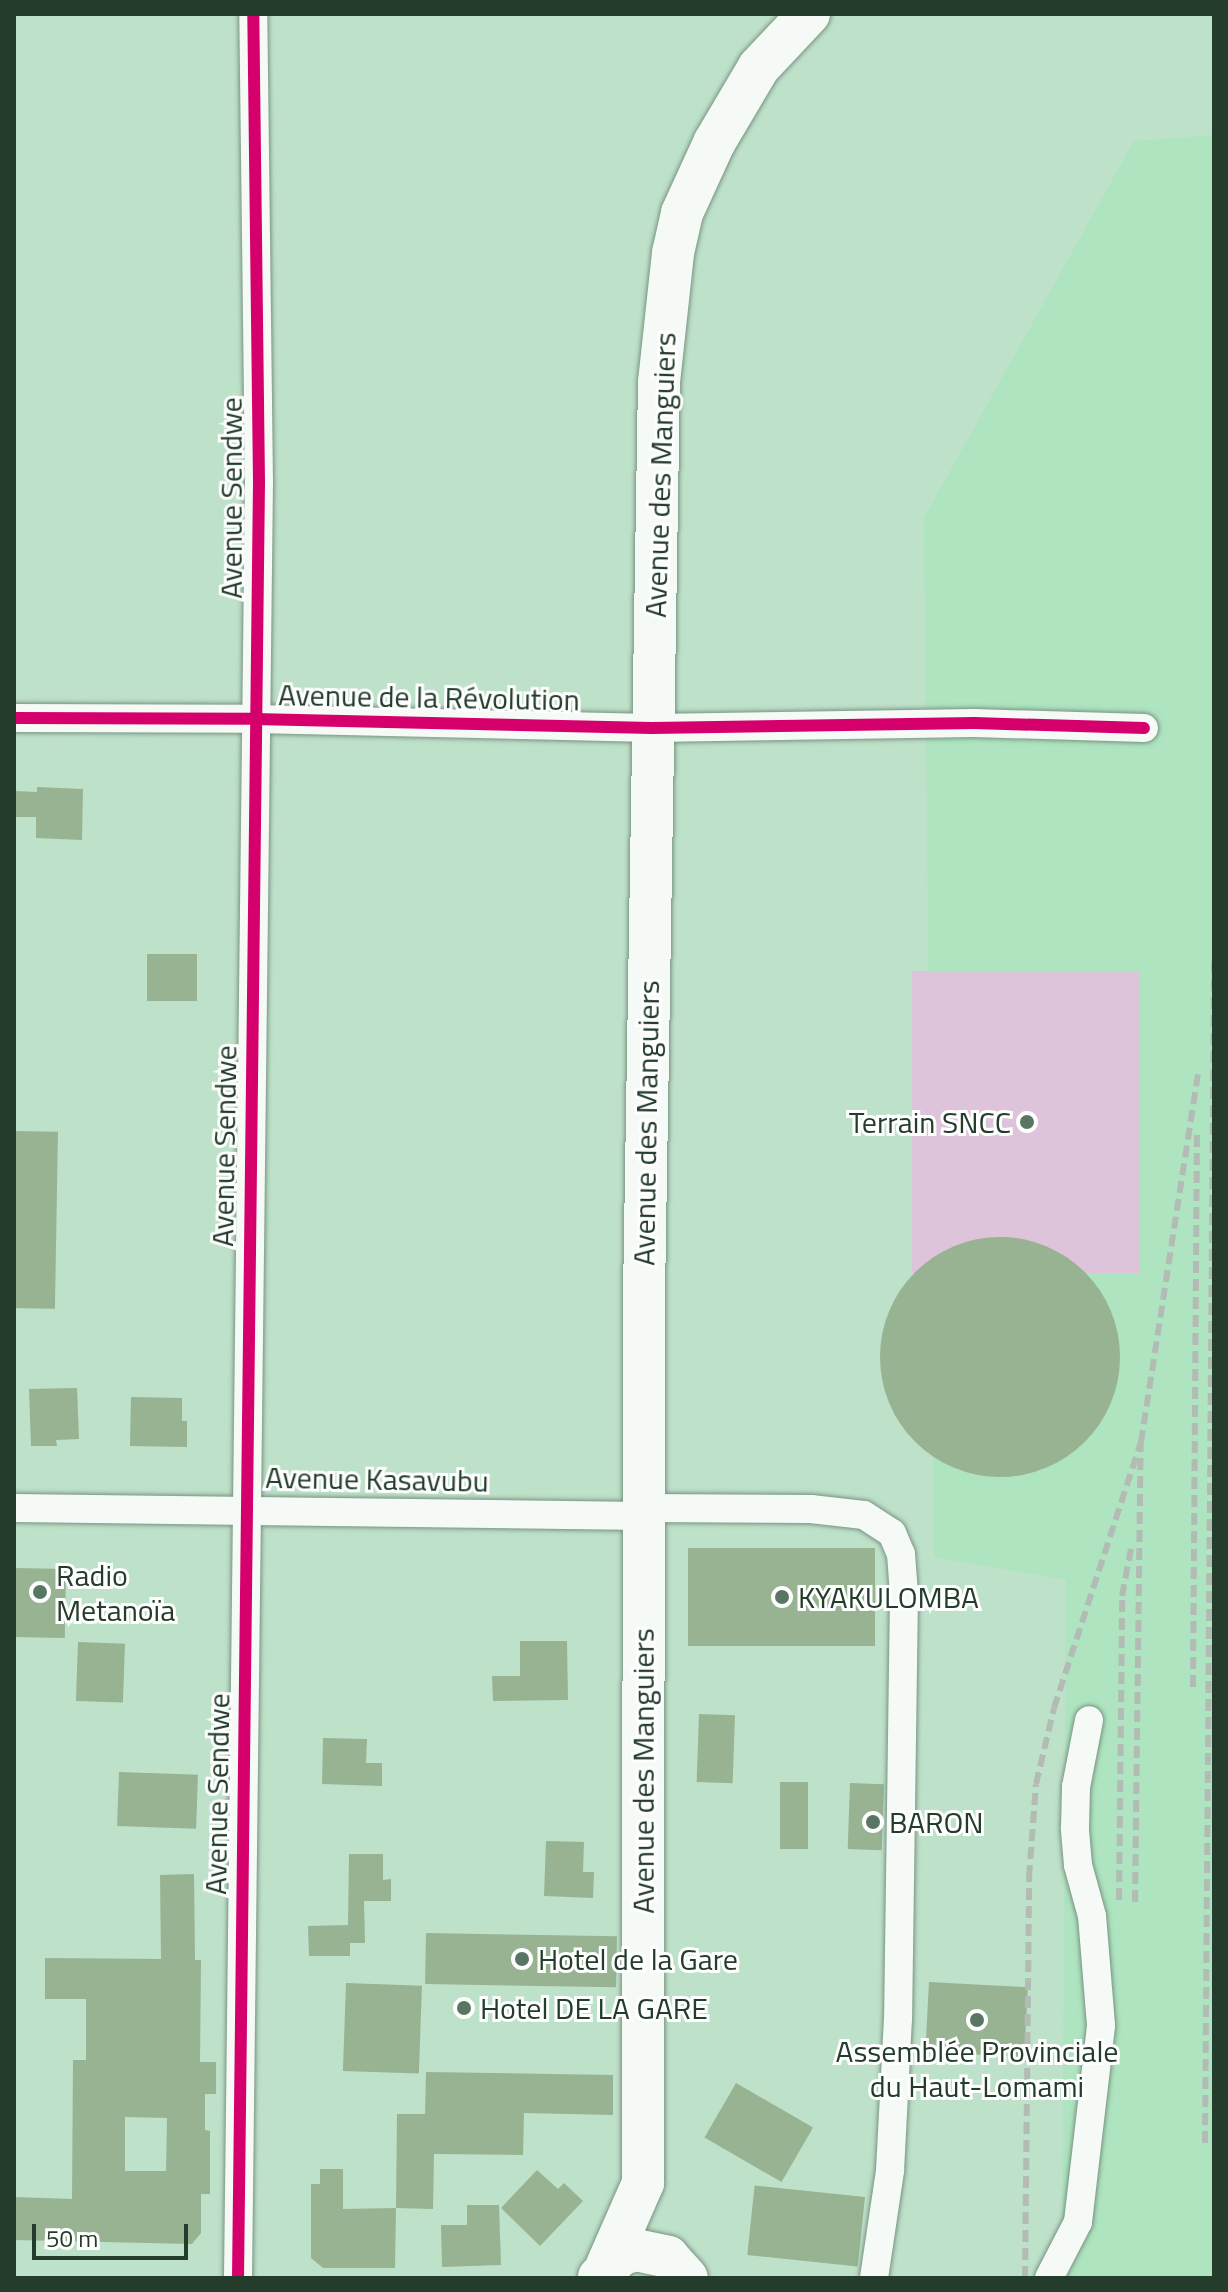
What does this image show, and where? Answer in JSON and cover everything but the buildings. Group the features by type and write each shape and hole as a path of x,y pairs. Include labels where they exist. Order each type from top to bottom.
{"highway":[{"name":"Avenue des Manguiers","path":"603,2271 643,2183 643,1512 659,382 673,253 682,213 714,143 759,67 809,14"},
{"path":"643,2183 678,2267"},
{"path":"603,2271 636,2250 653,2250 678,2267"}],"street":[{"name":"Avenue Sendwe","path":"238,2278 259,482 253,14"},
{"name":"Avenue de la Révolution","path":"14,718 254,719 652,728 974,723 1144,728"},
{"name":"Avenue Kasavubu","path":"14,1508 643,1512 811,1509 864,1515 892,1533 901,1554 904,1594 898,2018 890,2171 874,2278"},
{"path":"1049,2278 1078,2222 1101,2025 1092,1916 1078,1865 1075,1828 1076,1787 1089,1720"}],"shaded area":[{"path":"1214,135 1214,2278 1062,2278 1066,1580 934,1557 924,518 1134,141"},
{"name":"Terrain SNCC","path":"912,971 1140,971 1140,1273 912,1273"}],"railway":[{"path":"1205,2143 1214,961"},
{"path":"1135,1902 1141,1442 1198,1072"},
{"path":"1193,1687 1197,1133"},
{"path":"1025,2278 1029,1877 1036,1784 1054,1708 1141,1442"},
{"path":"1119,1900 1122,1596 1131,1549"}],"cycle path":[{"path":"238,2278 259,482 253,14"},
{"path":"14,718 254,719 652,728 974,723 1144,728"}],"place":[{"name":"Terrain SNCC","path":"1027,1122"},
{"name":"Radio Metanoïa","path":"40,1592"},
{"name":"KYAKULOMBA","path":"782,1597"},
{"name":"BARON","path":"873,1822"},
{"name":"Hotel de la Gare","path":"522,1959"},
{"name":"Hotel DE LA GARE","path":"464,2008"},
{"name":"Assemblée Provinciale du Haut-Lomami","path":"977,2020"}]}
